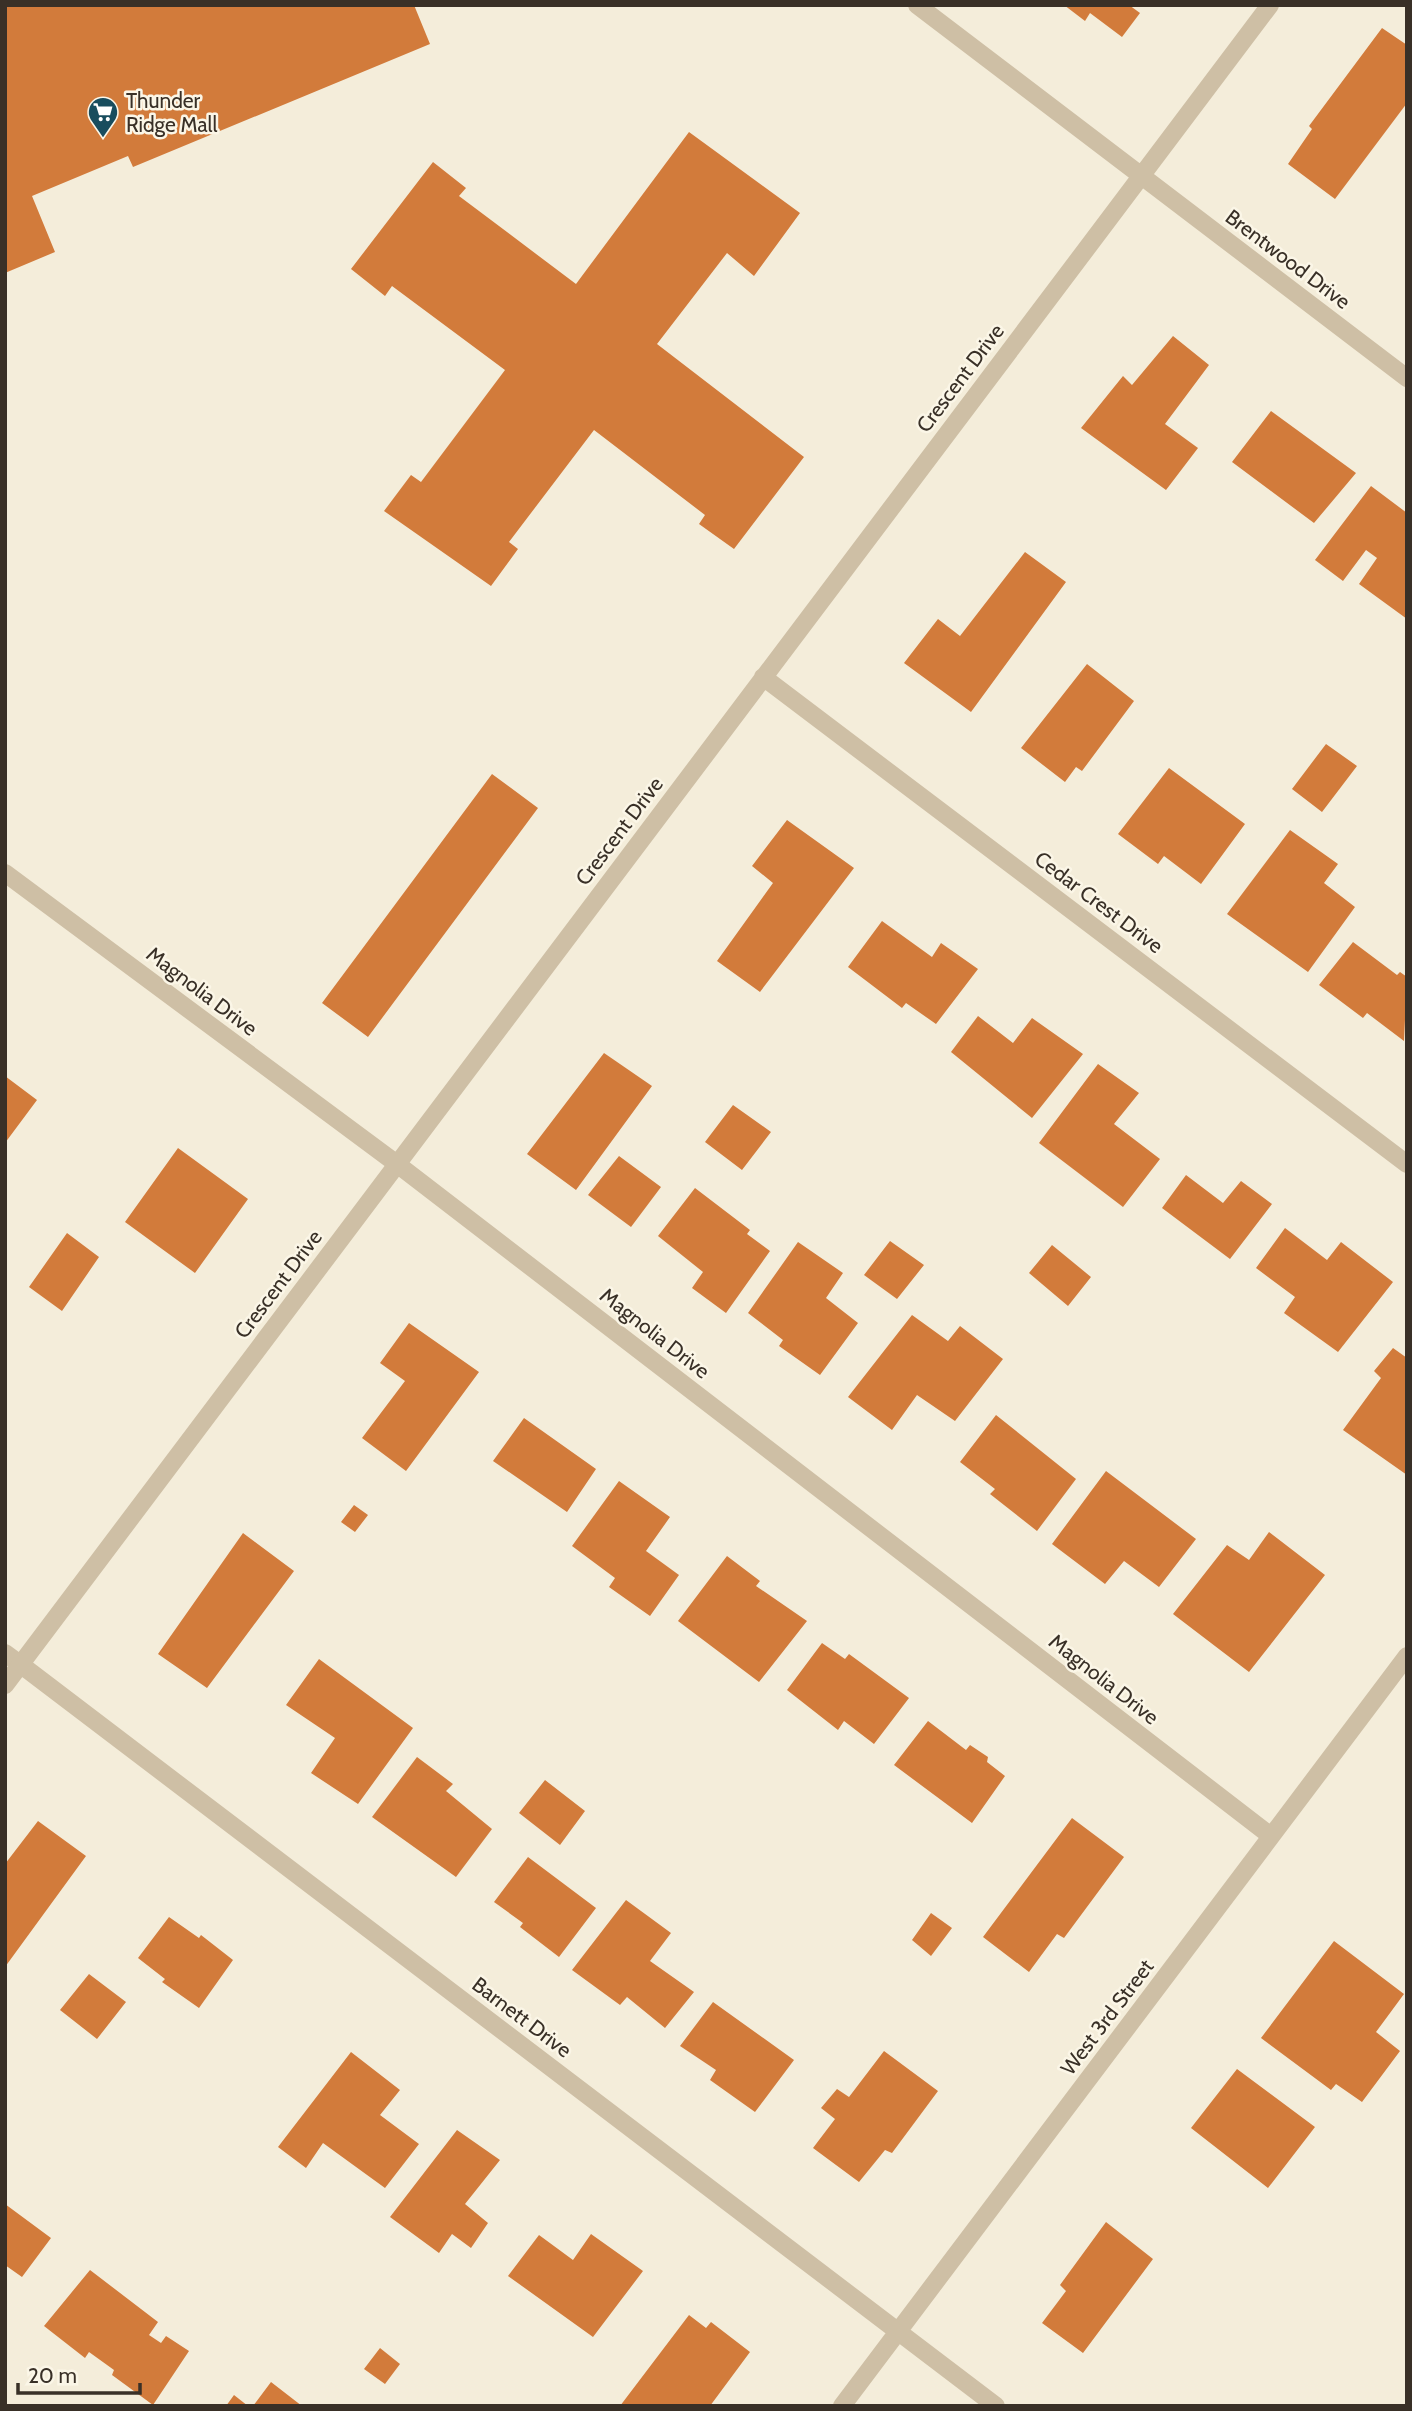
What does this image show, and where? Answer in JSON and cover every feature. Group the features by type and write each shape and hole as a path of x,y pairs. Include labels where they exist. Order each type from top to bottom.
{"street":[{"name":"Brentwood Drive","path":"917,5 1407,378"},
{"name":"Crescent Drive","path":"5,1685 1270,5"},
{"name":"Cedar Crest Drive","path":"763,677 1407,1164"},
{"name":"Magnolia Drive","path":"5,873 397,1164 1272,1836"},
{"name":"Barnett Drive","path":"5,1653 996,2406"},
{"name":"West 3rd Street","path":"842,2406 1407,1656"}],"building":[{"name":"Thunder Ridge Mall","path":"5,5 414,5 430,44 133,167 128,156 32,196 55,252 5,273"},
{"path":"1064,5 1129,5 1140,13 1122,37 1090,13 1085,21"},
{"path":"1382,28 1407,45 1407,103 1335,199 1288,164 1312,129 1309,126"},
{"path":"689,132 800,213 754,276 727,253 657,344 804,457 734,549 699,524 705,515 594,430 509,542 518,549 491,586 384,511 411,475 421,482 505,370 392,286 385,296 351,269 433,162 466,188 459,196 576,284"},
{"path":"1173,336 1209,365 1165,424 1198,448 1166,490 1081,428 1123,376 1132,385"},
{"path":"1271,411 1356,473 1314,523 1232,462"},
{"path":"1371,486 1407,513 1407,619 1359,584 1377,558 1366,550 1343,581 1315,560"},
{"path":"1025,552 1066,582 971,712 904,663 938,619 960,636"},
{"path":"1087,664 1134,701 1082,771 1076,767 1065,782 1021,748"},
{"path":"1326,744 1357,766 1322,812 1292,789"},
{"path":"1169,768 1245,824 1201,884 1164,856 1158,864 1118,834"},
{"path":"492,774 538,808 368,1037 322,1003"},
{"path":"787,820 854,868 760,992 717,961 773,883 752,866"},
{"path":"1290,830 1338,864 1324,883 1355,907 1308,972 1227,914"},
{"path":"882,921 932,957 941,943 978,969 936,1024 906,1003 902,1008 848,967"},
{"path":"1353,942 1397,975 1400,972 1407,977 1404,1041 1367,1013 1363,1018 1319,985"},
{"path":"978,1016 1013,1043 1032,1018 1083,1054 1032,1118 951,1052"},
{"path":"604,1053 652,1086 576,1190 527,1154"},
{"path":"1098,1064 1139,1093 1114,1124 1160,1159 1123,1207 1039,1143"},
{"path":"5,1076 37,1100 5,1143"},
{"path":"733,1105 771,1132 742,1170 705,1142"},
{"path":"178,1148 248,1199 195,1273 125,1222"},
{"path":"619,1156 661,1187 631,1227 588,1195"},
{"path":"1186,1175 1223,1203 1241,1181 1272,1204 1230,1259 1162,1208"},
{"path":"695,1188 750,1230 747,1234 770,1251 726,1313 692,1288 703,1272 658,1236"},
{"path":"1285,1228 1327,1260 1341,1242 1393,1282 1338,1352 1284,1313 1295,1297 1256,1268"},
{"path":"67,1233 99,1257 62,1311 29,1287"},
{"path":"890,1241 924,1265 897,1299 864,1275"},
{"path":"798,1242 843,1273 826,1298 858,1323 820,1375 779,1346 783,1340 748,1313"},
{"path":"1052,1245 1091,1277 1068,1306 1029,1273"},
{"path":"912,1315 948,1341 960,1326 1003,1359 955,1421 917,1395 892,1430 848,1397"},
{"path":"409,1323 479,1372 406,1471 362,1438 405,1381 380,1363"},
{"path":"1393,1348 1407,1358 1407,1475 1343,1430 1381,1378 1374,1371"},
{"path":"996,1415 1076,1479 1037,1531 990,1494 995,1489 960,1462"},
{"path":"524,1418 596,1469 567,1512 493,1461"},
{"path":"1106,1471 1196,1539 1159,1587 1124,1561 1105,1584 1052,1544"},
{"path":"619,1481 670,1517 646,1551 679,1575 650,1616 609,1587 615,1578 572,1546"},
{"path":"354,1505 368,1515 355,1532 341,1522"},
{"path":"1269,1532 1325,1575 1249,1672 1173,1614 1227,1545 1249,1560"},
{"path":"243,1533 294,1571 207,1688 158,1654"},
{"path":"727,1556 760,1581 756,1586 807,1621 759,1682 678,1621"},
{"path":"822,1643 845,1659 849,1654 909,1698 874,1744 844,1721 838,1730 787,1690"},
{"path":"319,1659 413,1728 358,1804 311,1773 335,1738 286,1705"},
{"path":"928,1721 966,1750 970,1745 988,1757 987,1762 1005,1776 972,1823 894,1765"},
{"path":"417,1757 453,1784 446,1791 492,1829 456,1877 372,1817"},
{"path":"545,1780 585,1811 560,1845 519,1813"},
{"path":"1072,1818 1124,1857 1064,1938 1057,1934 1029,1972 983,1937"},
{"path":"38,1821 86,1856 5,1967 5,1864"},
{"path":"528,1857 596,1908 559,1957 520,1927 523,1923 494,1902"},
{"path":"626,1900 671,1933 650,1961 694,1992 665,2028 627,1997 620,2005 572,1970"},
{"path":"931,1913 952,1928 931,1956 912,1940"},
{"path":"169,1917 199,1938 201,1935 233,1960 199,2008 162,1982 165,1979 138,1958"},
{"path":"1334,1941 1404,1994 1376,2032 1400,2051 1362,2102 1336,2084 1331,2090 1261,2038"},
{"path":"89,1974 126,2002 97,2039 60,2010"},
{"path":"713,2002 794,2060 755,2112 710,2080 716,2070 680,2046"},
{"path":"884,2051 938,2091 892,2153 885,2150 859,2182 813,2148 835,2119 821,2108 837,2089 849,2097"},
{"path":"351,2052 400,2090 380,2115 419,2144 385,2188 323,2143 306,2168 278,2147"},
{"path":"1237,2069 1315,2127 1268,2188 1191,2128"},
{"path":"457,2130 500,2160 465,2204 488,2223 471,2248 452,2234 439,2253 390,2217"},
{"path":"5,2204 51,2238 22,2277 5,2265"},
{"path":"1106,2222 1153,2259 1083,2353 1042,2323 1066,2291 1060,2285"},
{"path":"591,2234 643,2271 593,2337 508,2276 539,2235 573,2260"},
{"path":"90,2270 158,2322 149,2335 161,2343 166,2336 189,2351 153,2405 112,2375 114,2370 89,2352 85,2358 44,2326"},
{"path":"689,2315 706,2328 711,2322 750,2352 710,2406 620,2406"},
{"path":"380,2348 400,2364 385,2384 364,2369"},
{"path":"271,2382 302,2406 253,2406"},
{"path":"234,2395 248,2406 226,2406"}],"place":[{"name":"Thunder Ridge Mall","path":"103,139"}]}
